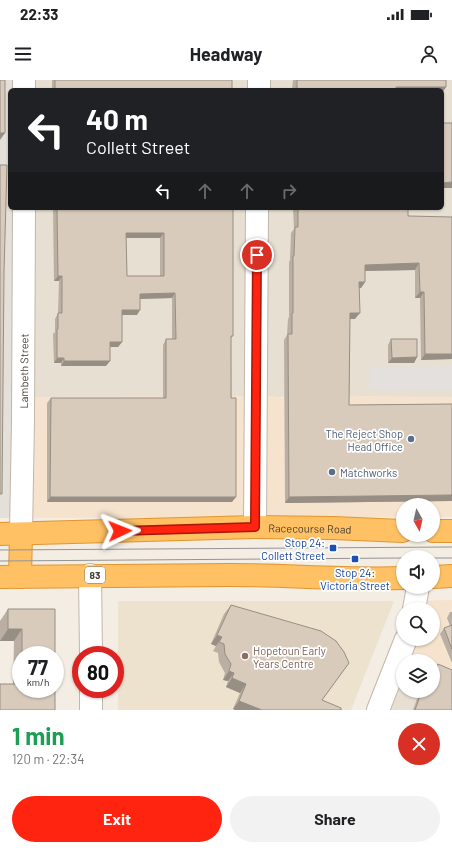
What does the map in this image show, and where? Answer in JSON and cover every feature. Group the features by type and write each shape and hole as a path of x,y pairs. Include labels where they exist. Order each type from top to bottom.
{"highway":[{"name":"Racecourse Road","path":"10,534 255,527 396,531"},
{"path":"440,531 452,531"},
{"path":"10,534 10,577"},
{"name":"83","path":"10,577 90,575 231,575 396,578"},
{"path":"440,577 452,576"}],"street":[{"name":"Lambeth Street","path":"10,534 23,412 24,210"},
{"path":"255,527 257,210"},
{"path":"90,575 91,646"},
{"path":"378,710 403,646"},
{"path":"91,698 91,710"}],"shaded area":[{"path":"0,80 24,80 24,88 8,88 8,210 24,210 21,518 0,518"},
{"path":"23,80 452,80 452,397 23,397 23,210 444,210 444,88 23,88"},
{"path":"452,366 452,389 370,389 370,367"},
{"path":"23,397 452,397 452,517 440,517 440,498 396,498 396,517 21,518"},
{"path":"452,600 452,673 440,669 440,654 404,654 399,652 401,646 440,646 440,602 418,601"},
{"name":"Hopetoun Early Years Centre","path":"118,601 394,601 351,710 118,710 118,698 124,698 124,646 118,646"},
{"path":"396,659 396,698 440,698 440,669 452,673 452,710 375,710"}],"building":[{"path":"0,80 5,80 5,133 0,133"},
{"path":"55,80 232,80 232,88 55,88"},
{"path":"297,80 446,80 446,87 297,88"},
{"path":"444,123 452,123 452,182 444,183"},
{"path":"0,165 7,165 4,272 2,494 0,494"},
{"path":"57,210 233,210 233,336 231,336 231,398 236,398 236,497 50,497 51,398 166,398 166,339 176,339 175,293 140,294 140,310 122,310 122,342 110,342 110,361 64,361 64,358 57,358 58,313 62,313 62,276 58,276","holes":["126,233 164,233 164,276 127,276"]},
{"path":"298,210 408,210 408,216 452,217 452,354 425,354 424,292 420,292 419,263 365,265 365,282 359,282 360,313 350,313 349,405 452,404 452,495 289,497 288,334 292,334 293,256 295,227 298,227"},
{"path":"391,339 417,339 417,357 392,358"},
{"path":"231,605 321,631 336,641 344,652 349,663 322,700 341,708 341,710 262,710 239,701 246,684 232,678 234,673 229,671 231,664 225,654 224,644 219,642 222,637 217,635"},
{"path":"8,609 55,609 55,646 22,646 22,629 8,629"},
{"path":"452,625 452,649 444,628"},
{"path":"440,665 452,670 452,710 415,710 419,698 440,698"},
{"path":"0,684 12,684 12,698 55,698 55,710 0,710"}],"tram line":[{"path":"0,550 452,547"},
{"path":"0,561 396,558"},
{"path":"440,558 452,558"}],"place":[{"name":"The Reject Shop Head Office","path":"411,439"},
{"name":"Matchworks","path":"332,472"},
{"name":"Stop 24: Collett Street","path":"333,548"},
{"name":"Stop 24: Victoria Street","path":"355,559"},
{"name":"Hopetoun Early Years Centre","path":"245,656"}],"route":[{"path":"120,531 255,527 257,255"}]}
